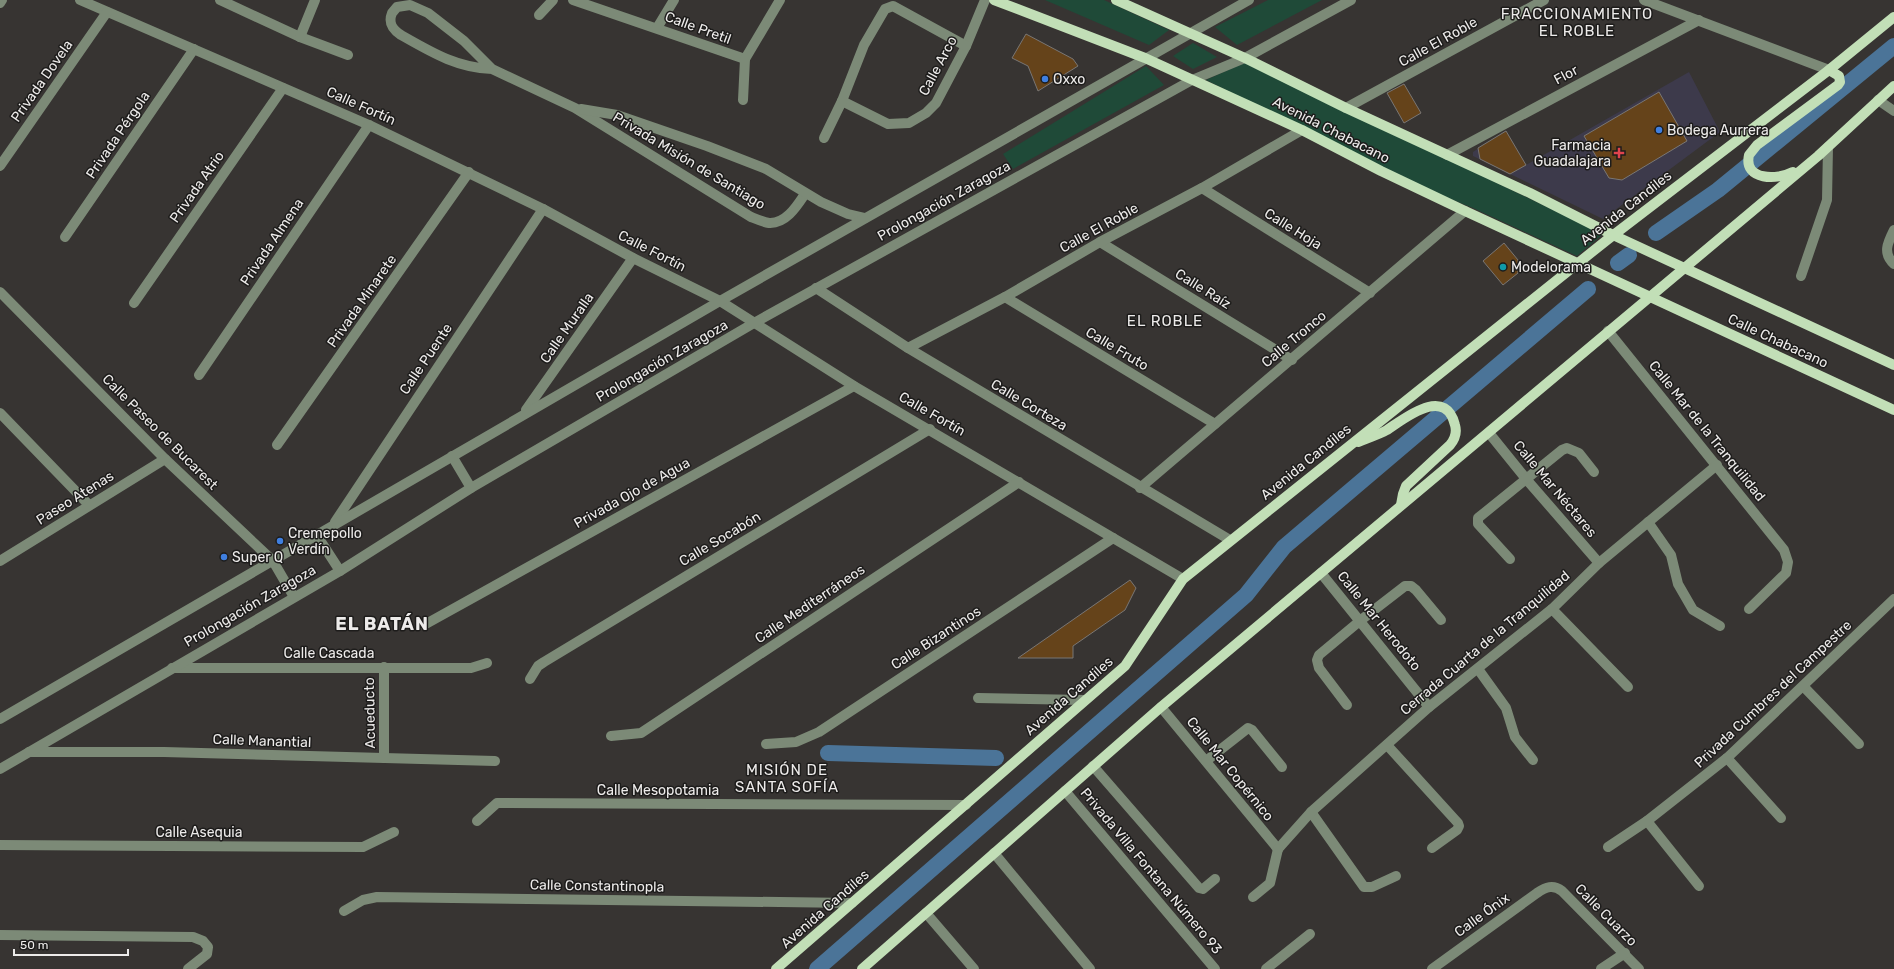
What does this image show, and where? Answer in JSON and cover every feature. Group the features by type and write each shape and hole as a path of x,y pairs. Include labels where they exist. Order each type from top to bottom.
{"main road":[{"name":"Avenida Chabacano","path":"994,0 1145,58 1302,130 1381,171 1576,264 1650,297"},
{"name":"Avenida Chabacano","path":"1116,0 1191,32 1346,108 1685,268"},
{"name":"Avenida Candiles","path":"776,969 966,805 1084,700 1125,666 1183,579 1576,264 1829,70 1894,17"},
{"path":"1803,167 1787,175 1772,178 1759,175 1749,164 1749,155 1757,145 1838,85 1839,76 1829,70"},
{"path":"862,969 1161,707 1828,147 1894,86"},
{"name":"Calle Chabacano","path":"1685,268 1894,365"},
{"name":"Calle Chabacano","path":"1650,297 1894,410"},
{"path":"1350,445 1381,433 1419,409 1433,406 1445,410 1451,416 1455,425 1455,434 1452,442 1406,486 1401,505"},
{"path":"788,969 791,957"}],"street":[{"name":"Calle Fortín","path":"80,0 369,125 469,172 543,209 633,258 720,301 854,386 930,429 1183,579"},
{"path":"220,0 300,37 348,55"},
{"path":"300,37 315,0"},
{"path":"539,15 553,0"},
{"name":"Calle Pretil","path":"573,0 745,59"},
{"path":"657,28 674,0"},
{"path":"743,100 745,59 780,0"},
{"name":"Calle Arco","path":"842,101 888,124 909,123 926,113 936,103 966,46 985,0"},
{"name":"Prolongación Zaragoza","path":"0,719 273,561 316,534 720,301 1249,0"},
{"name":"Prolongación Zaragoza","path":"0,769 170,668 340,571 471,488 754,323 1192,80 1245,58 1351,0"},
{"name":"Calle El Roble","path":"1346,108 1544,0"},
{"path":"1644,0 1829,70"},
{"name":"Privada Misión de Santiago","path":"492,69 473,68 441,57 401,35 394,31 390,25 392,12 397,7 410,5 428,13 464,41 492,69 575,108 751,217 769,223 777,222 795,210 805,194"},
{"path":"824,138 842,101 864,45 885,9 893,6 966,46"},
{"name":"Privada Dovela","path":"0,166 107,12"},
{"name":"Flor","path":"1447,155 1698,20"},
{"name":"Privada Pérgola","path":"65,237 194,49"},
{"name":"Privada Atrio","path":"134,303 283,88"},
{"path":"1878,100 1894,111"},
{"name":"Privada Misión de Santiago","path":"575,108 617,116 707,146 766,169 805,194 848,214 865,218"},
{"name":"Privada Almena","path":"199,375 369,125"},
{"name":"Calle El Roble","path":"908,348 1005,297 1100,242 1202,188 1302,130"},
{"path":"1801,276 1827,200 1828,147"},
{"name":"Privada Minarete","path":"277,445 469,172"},
{"name":"Calle Hoja","path":"1202,188 1370,293"},
{"name":"Calle Puente","path":"333,525 543,209"},
{"name":"Calle Tronco","path":"1140,488 1465,211"},
{"path":"1894,230 1887,244 1886,253 1894,264"},
{"name":"Calle Raíz","path":"1100,242 1292,360"},
{"name":"Calle Muralla","path":"524,414 633,258"},
{"name":"Calle Corteza","path":"816,288 908,348 1140,488 1230,540"},
{"name":"Calle Paseo de Bucarest","path":"0,292 165,458 273,561 294,597"},
{"name":"Calle Fruto","path":"1005,297 1215,424"},
{"name":"Calle Mar de la Tranquilidad","path":"1608,331 1784,550 1788,562 1786,573 1749,608"},
{"name":"Privada Ojo de Agua","path":"424,625 854,386"},
{"path":"0,413 89,505"},
{"name":"Calle Socabón","path":"530,679 538,666 544,662 930,429"},
{"name":"Calle Mar Néctares","path":"1489,433 1527,480 1600,563"},
{"path":"1510,559 1478,524 1478,518 1527,480 1558,453 1567,448 1579,453 1594,472"},
{"path":"452,456 471,488"},
{"name":"Paseo Atenas","path":"0,562 165,458"},
{"name":"Cerrada Cuarta de la Tranquilidad","path":"1278,849 1311,812 1429,707 1552,609 1600,563 1717,465"},
{"name":"Calle Mediterráneos","path":"612,736 641,733 1019,482"},
{"path":"1648,522 1671,555 1678,584 1693,610 1720,626"},
{"path":"316,534 340,571"},
{"name":"Calle Bizantinos","path":"766,744 796,742 819,732 1113,538"},
{"name":"Calle Mar Herodoto","path":"1321,573 1361,620 1429,707"},
{"path":"1348,705 1318,668 1317,660 1320,655 1361,620 1405,586 1411,586 1416,590 1441,620"},
{"name":"Privada Cumbres del Campestre","path":"1608,847 1647,821 1727,758 1804,687 1894,599"},
{"path":"1552,609 1628,687"},
{"name":"Calle Cascada","path":"170,668 471,668 487,663"},
{"name":"Acueducto","path":"384,667 384,758"},
{"path":"1478,669 1506,708 1514,737 1533,760"},
{"path":"1804,687 1859,744"},
{"path":"978,698 1084,700"},
{"name":"Calle Mar Copérnico","path":"1161,707 1278,849"},
{"path":"1206,761 1248,728 1252,730 1282,767"},
{"path":"1387,745 1458,823 1459,826 1457,830 1432,848"},
{"name":"Calle Manantial","path":"28,752 164,752 495,761"},
{"path":"1727,758 1781,818"},
{"path":"1093,766 1198,888 1203,889 1215,879"},
{"name":"Privada Villa Fontana Número 93","path":"1065,791 1215,969"},
{"name":"Calle Mesopotamia","path":"477,822 497,803 966,805"},
{"path":"1311,812 1362,886 1367,888 1372,887 1396,876"},
{"path":"1647,821 1699,886"},
{"name":"Calle Asequia","path":"0,845 363,847 394,832"},
{"path":"1253,898 1270,883 1278,849"},
{"path":"994,853 1090,969"},
{"name":"Calle Cuarzo","path":"1550,886 1557,887 1562,891 1639,969"},
{"name":"Calle Ónix","path":"1432,969 1537,893 1550,886"},
{"name":"Calle Constantinopla","path":"344,911 363,900 376,897 852,903"},
{"path":"926,913 974,969"},
{"path":"1266,969 1310,934"},
{"path":"0,935 192,938 203,941 208,947 206,954 188,969"},
{"path":"1601,969 1624,953"}],"shaded area":[{"path":"1689,72 1720,132 1603,219 1473,156 1473,152 1505,131 1526,165"}],"green space":[{"path":"1045,0 1104,0 1169,30 1149,45"},
{"path":"1268,0 1322,0 1237,45 1215,27"},
{"path":"1193,43 1217,57 1193,69 1173,56"},
{"path":"1246,62 1603,234 1577,256 1473,208 1428,190 1206,80"},
{"path":"1146,66 1164,85 1013,169 1003,154"}],"building":[{"name":"Oxxo","path":"1026,34 1073,59 1078,66 1038,91 1028,66 1012,58"},
{"path":"1404,84 1421,113 1404,123 1387,93"},
{"path":"1659,92 1687,141 1622,180 1609,178 1584,136"},
{"path":"1506,131 1526,165 1510,174 1480,159 1478,148"},
{"name":"Modelorama","path":"1504,243 1518,260 1518,273 1503,285 1483,261"},
{"path":"1130,580 1136,588 1125,610 1073,646 1073,658 1018,658"}],"waterway":[{"path":"1656,233 1718,190 1894,46"},
{"path":"1618,263 1629,255"},
{"path":"817,969 1246,595 1284,547 1588,289"},
{"path":"828,753 996,758"}],"place":[{"name":"Oxxo","path":"1045,79"},
{"name":"Bodega Aurrera","path":"1659,130"},
{"name":"Farmacia Guadalajara","path":"1619,153"},
{"name":"Modelorama","path":"1503,267"},
{"name":"Cremepollo Verdín","path":"280,541"},
{"name":"Super Q","path":"224,557"}],"district":[{"name":"FRACCIONAMIENTO EL ROBLE","path":"1577,22"},
{"name":"EL ROBLE","path":"1165,321"},
{"name":"EL BATÁN","path":"382,624"},
{"name":"MISIÓN DE SANTA SOFÍA","path":"787,778"}]}
